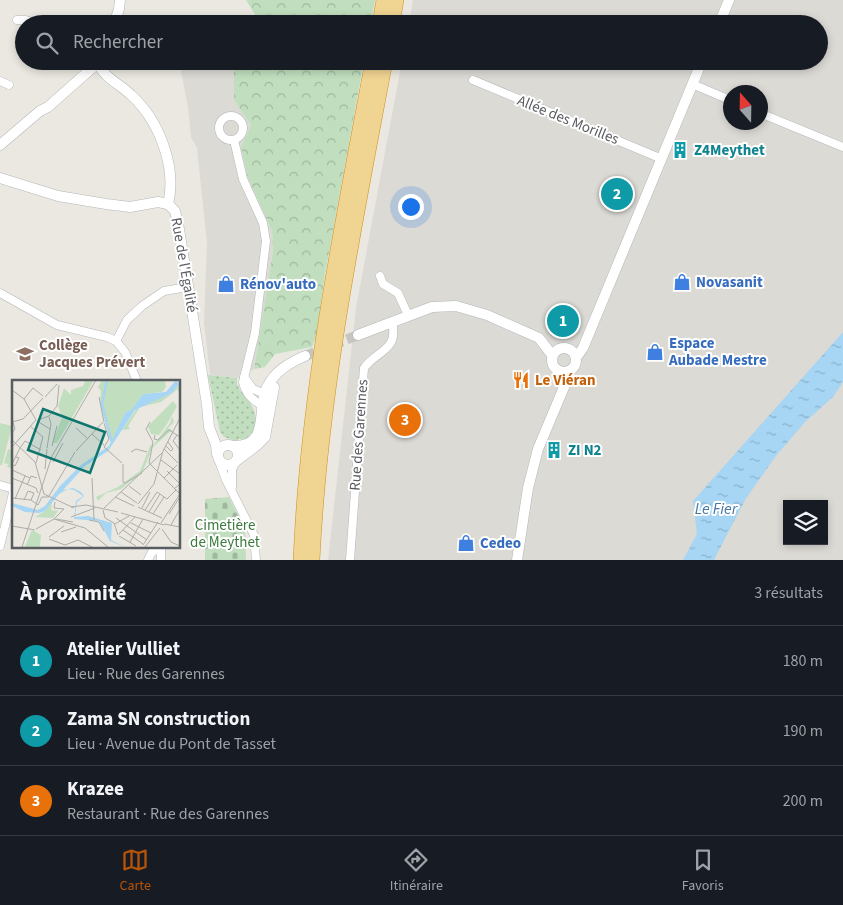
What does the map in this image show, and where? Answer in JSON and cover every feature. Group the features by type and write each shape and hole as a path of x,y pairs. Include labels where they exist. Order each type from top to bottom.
{"highway":[{"path":"382,15 384,0"},
{"path":"394,15 396,0"},
{"path":"301,560 311,433 329,297 371,70"},
{"path":"312,560 320,460 334,348 383,70"}],"street":[{"path":"116,15 120,0"},
{"path":"723,15 729,0"},
{"path":"3,143 90,70"},
{"name":"Rue de l'Égalité","path":"102,70 104,74 126,90 144,108 156,126 162,141 172,182 168,204 176,215 207,405 208,427 216,445 218,458 254,535 256,560"},
{"path":"576,358 584,348 698,70"},
{"path":"0,80 9,85"},
{"name":"Allée des Morilles","path":"473,80 662,159"},
{"path":"692,84 723,97"},
{"path":"768,116 843,147"},
{"path":"234,140 243,179 263,223 266,241 255,333 244,375 244,388 254,400 262,405"},
{"path":"0,178 58,196 106,204 130,207 158,202 168,204"},
{"path":"380,276 383,284 398,293 408,315"},
{"path":"116,341 127,320 155,296 167,290 188,287"},
{"path":"0,293 57,324 116,341 125,352 137,380"},
{"path":"358,335 432,307 456,306 487,316 539,338 547,339 574,352 576,358 575,365 569,371 563,391 538,449 521,522 517,560"},
{"name":"Rue des Garennes","path":"350,560 364,368 368,362 390,346 393,332 392,322"},
{"path":"539,338 552,355 552,365 558,371 563,391"},
{"path":"552,355 556,350 579,344 587,338"},
{"path":"285,366 274,385 265,437 235,462 225,465 218,458 222,447 247,444 256,438 261,425 262,405 272,379 285,366 305,356"},
{"path":"558,371 569,371"},
{"path":"244,375 246,381 253,389 265,394"},
{"path":"265,394 268,418"},
{"name":"Rue de l'Égalité","path":"207,405 218,434 223,441 231,445"},
{"path":"231,445 238,454 235,462"},
{"name":"Rue de l'Égalité","path":"233,492 232,479 235,462"},
{"path":"0,484 12,488"},
{"path":"0,546 12,497"},
{"path":"148,560 152,552 159,548"}],"shaded area":[{"path":"413,0 843,0 843,560 328,560 356,308 400,70 828,70 828,15 410,15"},
{"path":"181,70 234,70 234,100 251,125 241,147 248,178 272,231 273,251 254,369 237,378 210,375 204,323 207,243 197,148 191,137 188,107"}],"green space":[{"path":"246,0 375,0 372,15 255,15"},
{"path":"234,70 362,70 325,274 316,337 312,347 275,354 265,367 254,369 273,251 272,231 248,178 241,147 251,125 234,100"},
{"path":"208,375 237,378 237,384 241,392 244,391 252,402 256,424 249,436 244,440 239,439 236,441 224,437 220,432"},
{"path":"0,423 12,426 2,465 0,465"},
{"path":"8,449 12,450 12,468 7,467 8,464 4,463"},
{"name":"Cimetière de Meythet","path":"229,497 245,529 246,560 205,560 205,499"}],"water":[{"name":"Le Fier","path":"843,332 843,382 833,397 805,422 775,457 745,500 714,560 683,560 697,534 693,501"}],"tunnel":[{"path":"305,356 358,335"}],"place":[{"name":"Z4Meythet","path":"680,150"},
{"name":"Zama SN construction","path":"617,194"},
{"name":"Novasanit","path":"682,282"},
{"name":"Rénov'auto","path":"226,284"},
{"name":"Atelier Vulliet","path":"563,321"},
{"name":"Espace Aubade Mestre","path":"655,352"},
{"name":"Collège Jacques Prévert","path":"25,354"},
{"name":"Le Viéran","path":"521,380"},
{"name":"Krazee","path":"405,420"},
{"name":"ZI N2","path":"554,450"},
{"name":"Cedeo","path":"466,543"}]}
